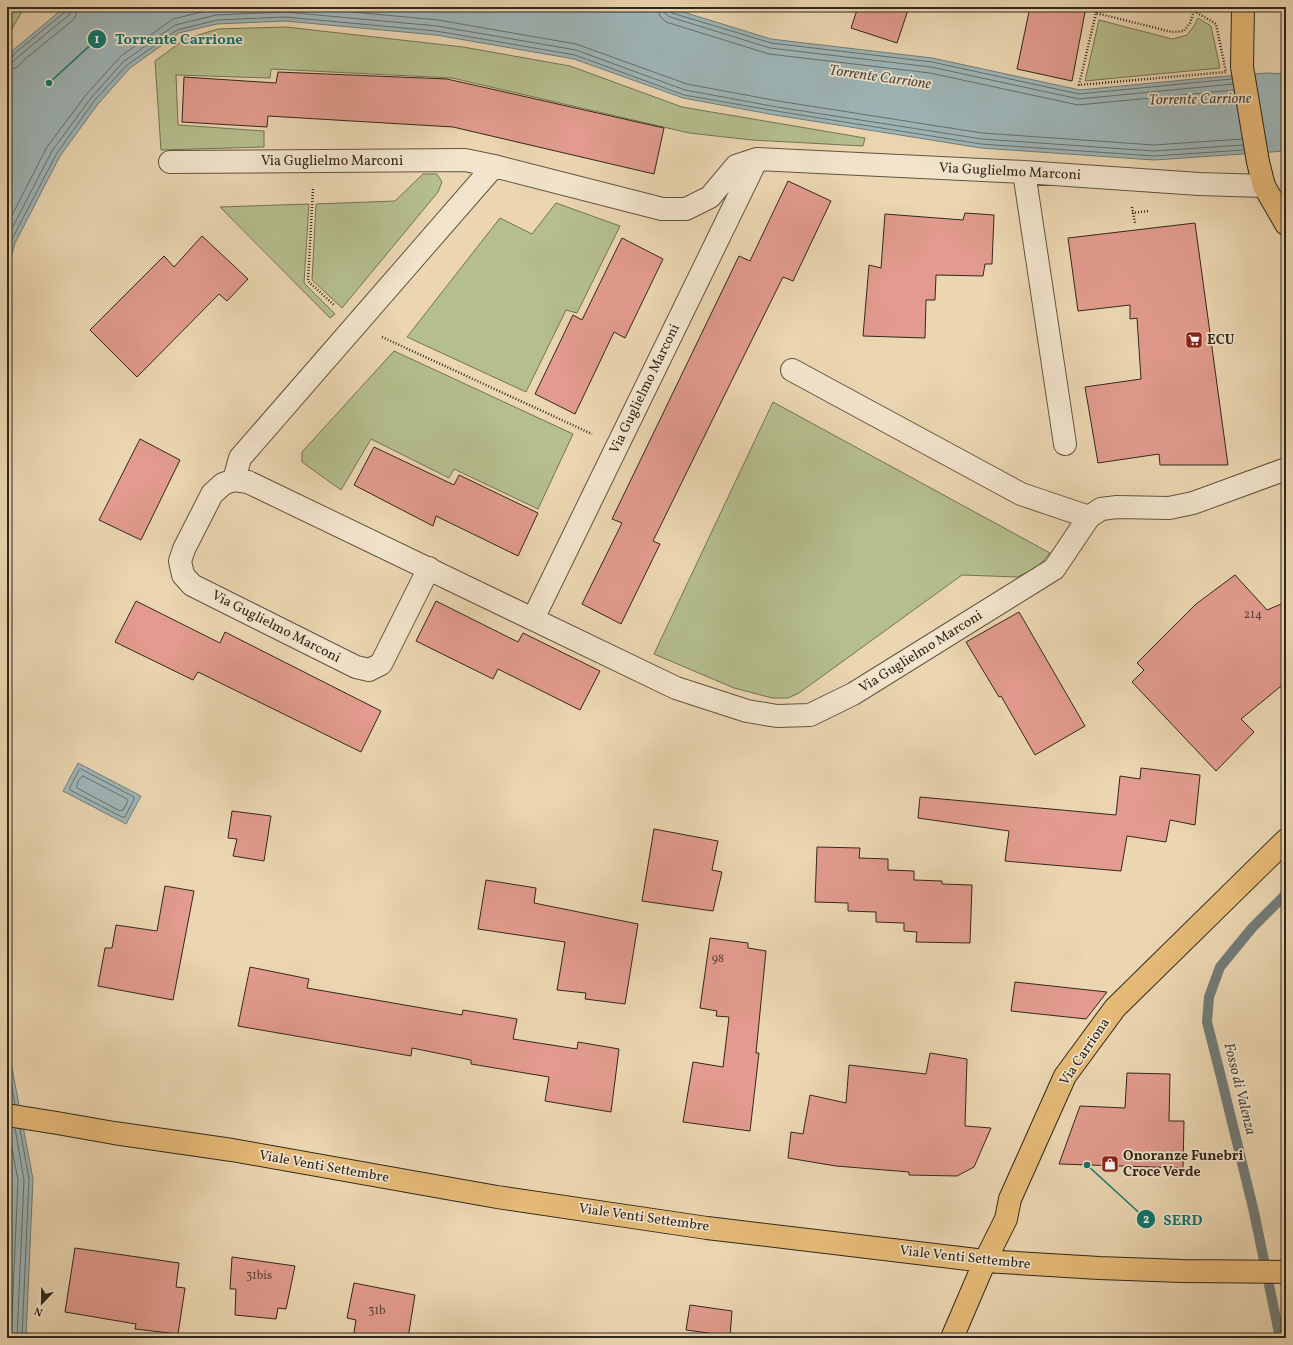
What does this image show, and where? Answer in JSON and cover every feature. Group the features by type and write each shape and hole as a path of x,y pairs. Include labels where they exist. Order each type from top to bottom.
{"main road":[{"path":"1243,7 1242,67 1258,162 1264,186 1286,224"},
{"name":"Via Carriona","path":"952,1338 984,1261 1006,1219 1010,1199 1065,1076 1116,1008 1286,840"},
{"name":"Viale Venti Settembre","path":"7,1115 114,1133 232,1150 497,1198 707,1228 984,1261 1099,1268 1223,1272 1286,1272"}],"street":[{"name":"Via Guglielmo Marconi","path":"533,619 757,159"},
{"name":"Via Guglielmo Marconi","path":"170,162 465,160 662,209 686,209 710,197 736,166 757,159 1024,172 1199,184 1264,186"},
{"path":"234,480 240,458 494,166"},
{"path":"1024,172 1065,444"},
{"path":"792,370 1021,494 1089,517 1101,510 1118,507 1169,508 1193,503 1286,469"},
{"name":"Via Guglielmo Marconi","path":"429,568 381,664 369,670 356,667 192,584 183,575 180,561 184,549 212,494 223,484 234,480 248,482 429,568 676,688 748,711 777,716 810,715 853,694 1054,569 1089,517"}],"path":[{"path":"1097,7 1079,85 1226,72 1216,24 1194,11"},
{"path":"1096,13 1172,32 1184,31 1190,23 1194,7"},
{"path":"315,161 308,281 356,325 617,446"},
{"path":"1132,213 1134,223"}],"green space":[{"path":"7,7 28,7 23,10 7,37"},
{"path":"1198,18 1211,26 1220,68 1085,81 1099,20 1172,39 1187,35"},
{"path":"286,27 463,47 570,66 682,107 865,138 863,146 752,140 689,133 452,78 271,69 270,78 176,75 178,125 264,131 264,147 161,150 155,61 185,39 218,29"},
{"path":"423,174 437,174 442,182 438,192 342,308 312,280 316,204 395,201"},
{"path":"556,203 620,226 577,313 566,310 526,392 407,337 500,218 532,234"},
{"path":"309,204 304,283 335,314 330,318 220,207"},
{"path":"394,351 573,434 538,509 454,469 449,478 371,439 341,490 302,462 302,452"},
{"path":"773,402 1050,553 1037,568 1017,577 962,575 799,693 788,698 772,698 734,688 654,654"}],"water":[{"path":"65,7 667,7 771,39 932,58 1080,90 1215,77 1267,73 1286,74 1286,151 1154,160 981,148 775,115 683,98 574,59 436,35 285,21 217,24 179,33 130,68 98,104 60,156 15,243 7,272 7,57 13,50"},
{"path":"7,667 11,722 9,1052 33,1179 26,1338 7,1338"},
{"path":"78,763 141,796 126,824 63,791"}],"building":[{"path":"858,7 909,7 897,43 851,28"},
{"path":"1030,7 1086,7 1072,81 1017,69"},
{"path":"278,72 447,79 664,128 654,174 453,127 268,116 267,127 182,122 184,77 276,83"},
{"path":"788,181 831,201 793,281 783,277 653,541 660,544 621,624 582,604 622,523 612,519 739,256 750,261"},
{"path":"965,213 994,215 992,264 985,264 983,276 936,275 935,300 926,300 925,338 863,336 869,265 881,268 885,214 963,220"},
{"path":"1195,223 1228,465 1160,465 1159,454 1098,463 1085,387 1141,379 1137,318 1130,319 1130,305 1078,311 1068,238"},
{"path":"202,236 248,279 227,301 219,294 137,377 90,330 164,256 174,267"},
{"path":"622,238 663,259 625,338 614,332 575,414 535,394 573,315 582,320"},
{"path":"140,439 180,460 141,540 99,520"},
{"path":"374,447 454,485 459,475 538,513 518,556 436,516 433,526 354,485"},
{"path":"1235,575 1267,610 1286,602 1286,682 1241,719 1254,732 1216,771 1132,682 1144,670 1137,663 1196,604"},
{"path":"136,601 220,643 225,632 381,711 361,752 198,672 193,680 115,642"},
{"path":"436,601 518,642 523,633 600,671 580,710 498,669 493,679 416,641"},
{"path":"1019,612 1085,726 1035,755 1001,696 999,697 966,642"},
{"path":"1141,768 1200,775 1195,825 1170,820 1166,842 1127,836 1121,871 1005,861 1009,831 918,818 920,797 1116,815 1120,776 1140,779"},
{"path":"232,811 271,816 264,861 233,856 237,839 228,838"},
{"path":"654,829 718,841 712,870 722,872 713,911 642,901"},
{"path":"817,847 860,848 859,858 888,859 888,870 914,871 914,880 942,881 942,884 972,885 970,943 916,942 917,932 904,931 904,923 876,922 876,912 848,911 848,903 815,902"},
{"path":"486,880 536,888 534,903 638,924 625,1004 585,999 586,993 557,990 565,942 478,929"},
{"path":"165,886 194,891 173,1000 98,986 105,948 112,948 116,925 157,931"},
{"path":"710,938 748,943 748,948 766,951 756,1053 759,1053 750,1131 683,1122 693,1062 723,1067 729,1017 716,1016 717,1011 700,1008"},
{"path":"250,967 309,979 307,988 462,1015 463,1010 517,1019 513,1039 577,1049 578,1042 619,1049 611,1112 545,1101 549,1077 471,1064 471,1060 412,1048 411,1056 238,1026"},
{"path":"1015,982 1107,992 1086,1019 1011,1011"},
{"path":"930,1053 967,1059 965,1126 991,1128 974,1167 957,1176 909,1175 909,1172 836,1166 788,1158 791,1132 803,1134 810,1095 846,1103 849,1065 926,1074"},
{"path":"1127,1073 1170,1074 1169,1121 1184,1121 1183,1168 1059,1164 1080,1106 1125,1108"},
{"path":"75,1248 179,1263 176,1287 185,1288 178,1334 135,1329 136,1324 65,1312"},
{"path":"232,1257 295,1266 286,1309 278,1308 276,1319 235,1315 236,1289 230,1289"},
{"path":"354,1283 415,1295 408,1338 353,1338 356,1320 347,1318"},
{"path":"690,1305 732,1311 730,1336 686,1330"}],"waterway":[{"name":"Fosso di Valenza","path":"1280,1338 1254,1212 1207,1022 1209,997 1220,967 1252,928 1286,894"}],"place":[{"name":"Torrente Carrione","path":"49,83"},
{"name":"ECU","path":"1194,340"},
{"name":"Onoranze Funebri Croce Verde","path":"1110,1164"},
{"name":"SERD","path":"1087,1165"}]}
